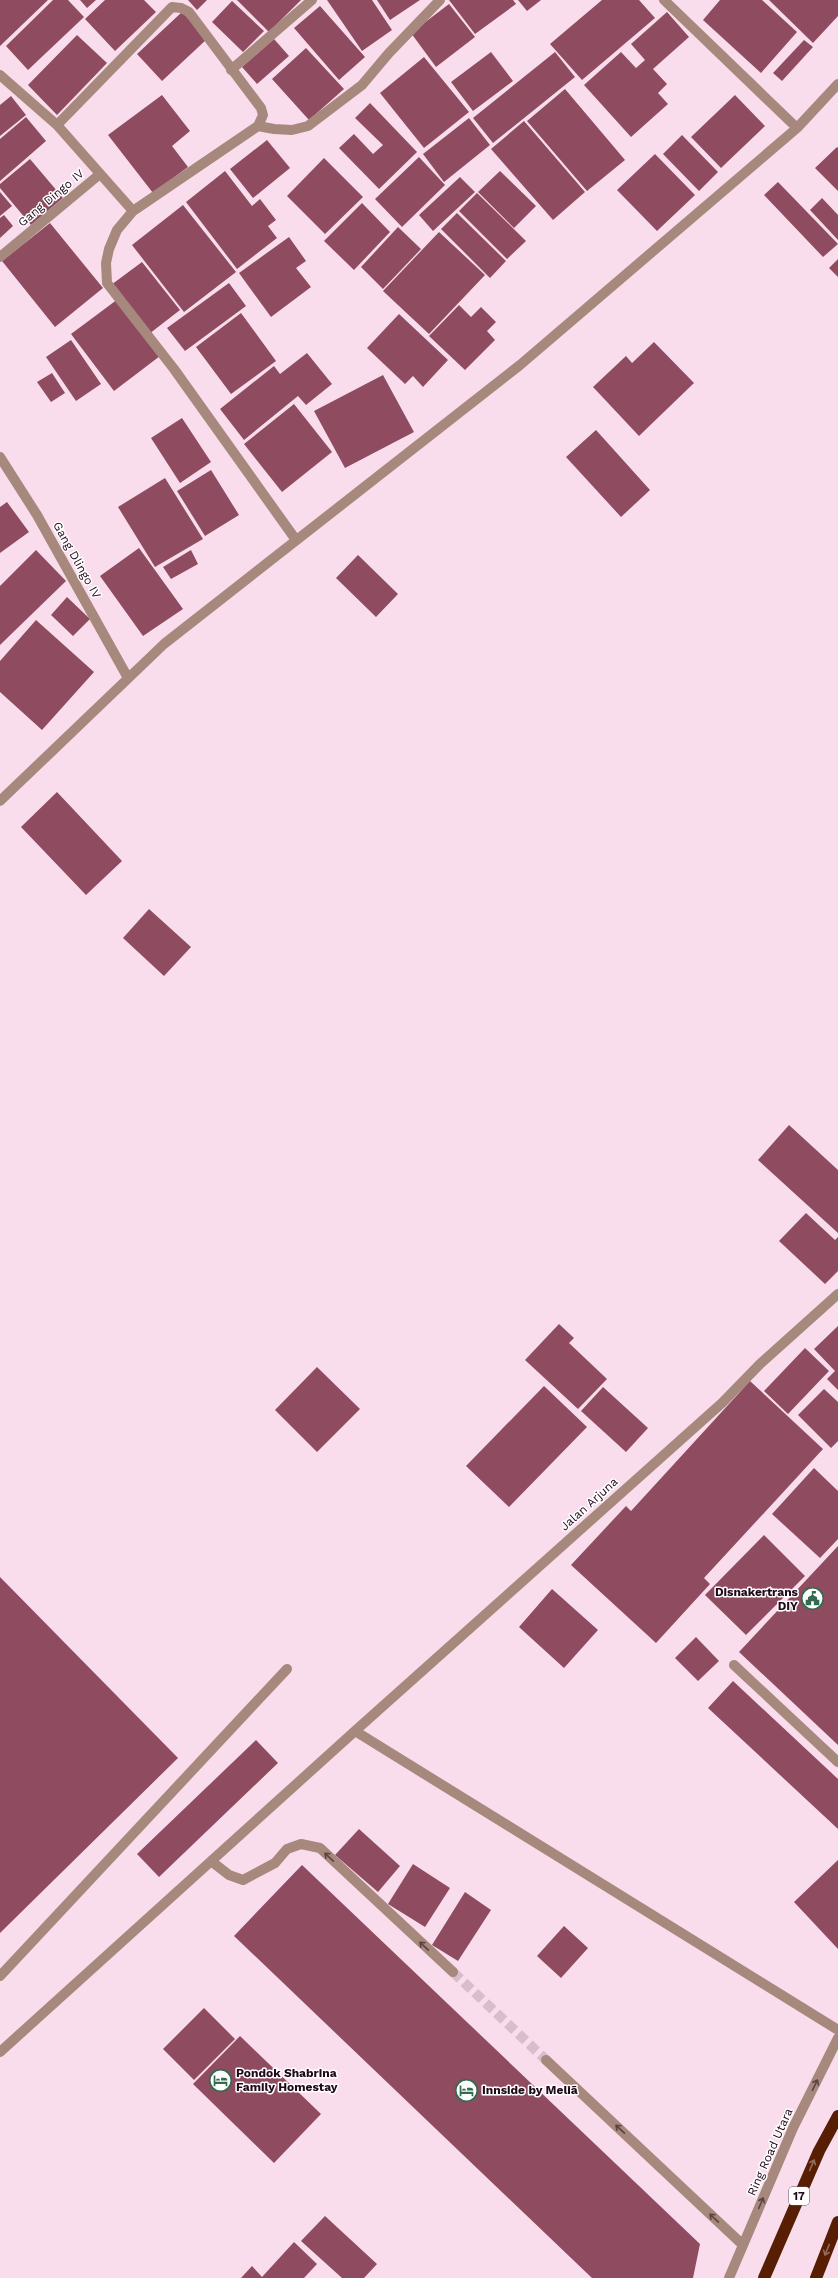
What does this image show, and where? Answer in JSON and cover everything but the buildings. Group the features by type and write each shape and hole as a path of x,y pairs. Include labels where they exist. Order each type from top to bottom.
{"highway":[{"name":"17","path":"764,2278 819,2151 838,2116"},
{"path":"816,2278 838,2222"}],"street":[{"path":"231,70 312,0"},
{"path":"258,126 274,130 292,130 308,126 362,85 389,53 440,0"},
{"path":"664,0 797,128"},
{"path":"57,125 172,7 181,8 189,12 261,108 263,114 258,126 133,211 117,230 109,249 106,263 107,283 174,369 296,540"},
{"path":"0,75 57,125 133,211"},
{"path":"0,801 164,644 520,366 797,128 838,84"},
{"name":"Gang Dingo IV","path":"0,257 100,174"},
{"name":"Gang Dlingo IV","path":"0,457 37,515 128,678"},
{"name":"Jalan Arjuna","path":"0,2052 354,1731 722,1403 760,1364 838,1294"},
{"path":"734,1665 838,1762"},
{"path":"0,1976 287,1669"},
{"path":"354,1731 838,2030"},
{"path":"211,1861 229,1875 243,1880 275,1863 287,1849 301,1844 320,1848 453,1972"},
{"name":"Ring Road Utara","path":"729,2278 793,2128 838,2038"},
{"path":"546,2060 743,2244"}],"tunnel":[{"path":"453,1972 546,2060"}],"place":[{"name":"Disnakertrans DIY","path":"813,1599"},
{"name":"Pondok Shabrina Family Homestay","path":"220,2080"},
{"name":"Innside by Meliã","path":"467,2090"}]}
